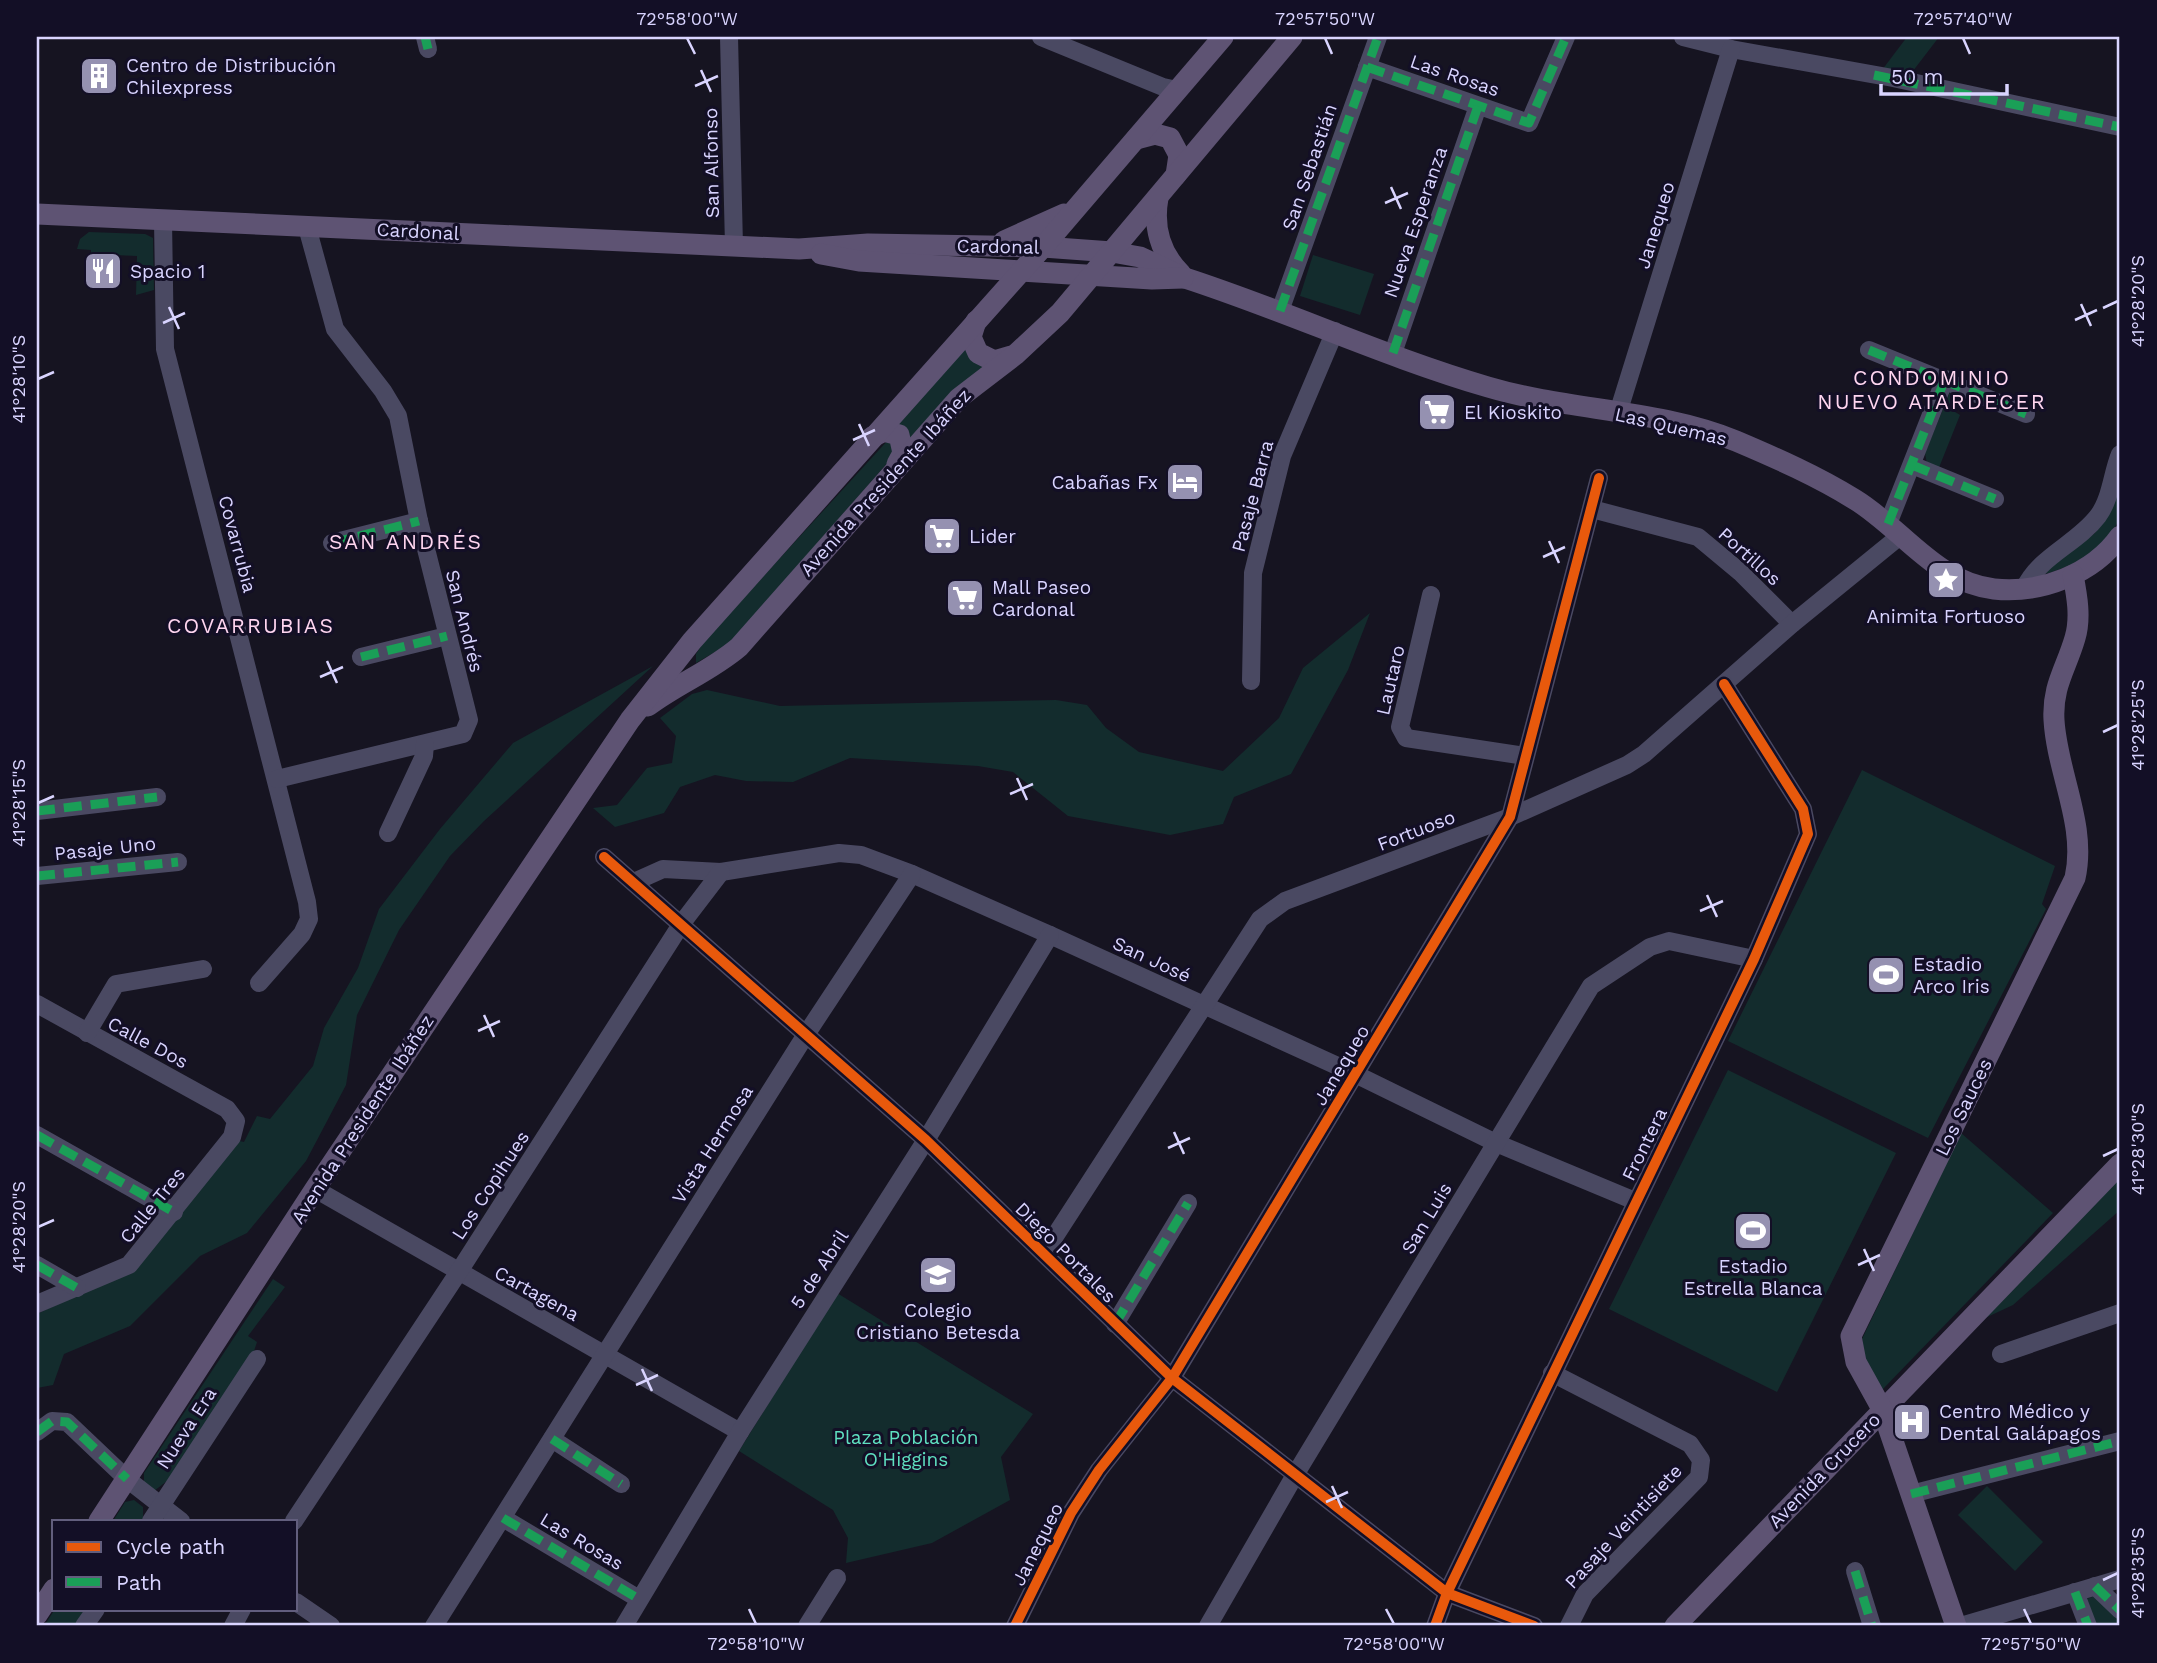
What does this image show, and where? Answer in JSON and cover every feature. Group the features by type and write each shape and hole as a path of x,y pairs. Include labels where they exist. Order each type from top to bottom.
{"main road":[{"name":"Avenida Presidente Ibáñez","path":"100,1520 315,1189 630,720 691,641 1043,247 1223,37"},
{"name":"Avenida Presidente Ibáñez","path":"630,720 673,688 703,672 739,647 897,464 959,398 1015,355 1054,319 1094,275 1292,37"},
{"path":"1136,139 1155,134 1170,138 1179,155 1176,175"},
{"path":"988,245 1044,226 1085,198"},
{"path":"1158,198 1156,222 1161,246 1174,267 1185,278"},
{"name":"Cardonal","path":"37,214 799,249 868,244 988,245 1112,252"},
{"name":"Cardonal","path":"799,249 859,261 1094,275"},
{"name":"Las Quemas","path":"1112,252 1140,257 1185,278 1488,387 1545,401 1693,427 1741,443 1844,494 1949,575 1994,589 2024,589 2073,575 2101,558 2120,536"},
{"name":"Las Quemas","path":"1094,275 1185,278"},
{"path":"976,321 971,337 978,353 993,360 1015,355"},
{"path":"872,436 884,431 899,435 903,453 897,464"},
{"name":"Los Sauces","path":"1956,1626 1882,1409 1852,1353 1853,1329 2071,888 2077,866 2078,840 2053,719 2059,675 2075,639 2078,622 2073,575"},
{"path":"691,641 687,661 694,669 703,672"},
{"name":"Avenida Crucero","path":"1675,1626 2120,1164"},
{"path":"37,1615 52,1592"}],"street":[{"name":"San Alfonso","path":"729,37 734,246"},
{"path":"1041,37 1163,88 1177,90"},
{"name":"San Sebastián","path":"1280,311 1378,37"},
{"name":"Las Rosas","path":"1367,67 1529,123 1566,37"},
{"path":"1683,37 1731,49 1893,78 2120,127"},
{"name":"Janequeo","path":"1618,413 1731,49"},
{"name":"Nueva Esperanza","path":"1393,353 1478,106"},
{"name":"Covarrubia","path":"163,220 165,349 307,902 309,919 302,934 259,983"},
{"name":"San Andrés","path":"277,779 463,734 469,720 419,521 398,416 383,391 335,329 307,227"},
{"name":"Pasaje Barra","path":"1251,681 1253,573 1256,560 1282,456 1335,331"},
{"path":"1870,350 2026,414"},
{"path":"1894,530 1912,465 1945,379"},
{"path":"2024,589 2039,567 2096,519 2103,509 2120,454"},
{"path":"1912,465 1995,499"},
{"name":"Janequeo","path":"1016,1626 1071,1513 1099,1470 1172,1378 1510,817 1599,478"},
{"name":"Portillos","path":"1592,509 1698,537 1740,572 1792,624"},
{"path":"332,543 419,521"},
{"name":"Fortuoso","path":"1044,1253 1259,919 1285,901 1510,817 1627,765 1644,754 1724,684 1894,530"},
{"name":"Lautaro","path":"1432,595 1400,727 1406,738 1525,756"},
{"path":"361,657 447,636"},
{"name":"Frontera","path":"1435,1626 1447,1593 1754,959 1806,843 1809,826 1803,809 1724,684"},
{"path":"388,833 424,756 425,744"},
{"path":"37,811 157,797"},
{"name":"San José","path":"634,882 663,869 720,872 839,853 862,855 1050,935 1356,1074 1496,1143 1635,1201"},
{"name":"Diego Portales","path":"604,857 926,1140 1172,1378 1447,1593 1534,1626"},
{"name":"Pasaje Uno","path":"37,876 178,862"},
{"name":"Los Copihues","path":"295,1520 458,1273 682,923 720,872"},
{"name":"Vista Hermosa","path":"434,1626 805,1036 912,874"},
{"name":"5 de Abril","path":"624,1626 740,1432 926,1140 1050,935"},
{"name":"San Luis","path":"1208,1626 1294,1475 1583,997 1595,983 1650,947 1669,942 1754,959"},
{"path":"87,1034 116,984 203,968"},
{"name":"Calle Dos","path":"37,1004 227,1109 236,1121"},
{"name":"Calle Tres","path":"37,1304 129,1265 232,1138 236,1121"},
{"path":"37,1135 174,1212"},
{"name":"Cartagena","path":"315,1189 740,1432"},
{"name":"Diego Portales","path":"1115,1324 1188,1203"},
{"path":"37,1265 77,1288"},
{"path":"2001,1354 2120,1313"},
{"name":"Nueva Era","path":"156,1514 257,1359"},
{"name":"Pasaje Veintisiete","path":"1552,1373 1690,1444 1701,1460 1699,1477 1585,1594 1569,1626"},
{"path":"37,1432 52,1421 66,1422 127,1479 156,1514 177,1520"},
{"path":"552,1439 621,1484"},
{"path":"1911,1494 2120,1441"},
{"name":"Las Rosas","path":"503,1518 639,1599"},
{"path":"1855,1571 1872,1626"},
{"path":"807,1626 836,1578"},
{"path":"1961,1626 2120,1578"},
{"path":"2095,1586 2120,1610"},
{"path":"2076,1592 2088,1626"},
{"path":"298,1603 331,1626"},
{"path":"84,1626 95,1610"},
{"path":"233,1626 241,1610"}],"green space":[{"path":"1907,37 1939,37 1906,80 1879,74"},
{"path":"89,232 145,234 153,238 154,290 136,295 137,256 91,254 91,250 77,249 80,239"},
{"path":"1313,255 1374,274 1360,315 1300,296"},
{"path":"962,346 984,368 910,439 893,422"},
{"path":"1950,392 1963,394 1955,412 1960,415 1938,470 1927,464 1925,453"},
{"path":"889,439 897,452 738,634 727,645 696,663 696,654 705,640"},
{"path":"2120,477 2121,511 2109,537 2079,561 2045,574 2060,555 2094,534 2110,513"},
{"path":"1370,613 1348,670 1291,774 1234,797 1223,824 1170,835 1068,816 1013,772 978,766 850,758 793,782 746,781 715,775 680,787 664,813 615,827 593,808 617,805 647,768 672,763 676,736 660,718 692,694 707,690 780,706 1056,700 1087,705 1106,728 1139,752 1223,771 1279,718 1303,668"},
{"path":"653,666 484,821 450,856 399,930 357,1015 346,1085 306,1161 247,1233 200,1256 130,1326 64,1354 53,1385 37,1388 37,1314 129,1270 235,1140 244,1142 257,1116 270,1119 313,1066 324,1028 358,968 379,909 440,829 513,743"},
{"name":"Estadio Arco Iris","path":"1862,770 2055,866 2042,904 2046,909 1928,1138 1728,1041"},
{"name":"Estadio Estrella Blanca","path":"1728,1070 1896,1153 1777,1392 1609,1309"},
{"path":"1961,1133 2053,1213 1882,1390 1865,1360 1862,1339"},
{"path":"2120,1170 2120,1210 2013,1305 1968,1326"},
{"path":"273,1279 285,1287 248,1336 257,1342 253,1354 167,1481 154,1491 144,1482 144,1473"},
{"name":"Plaza Población O'Higgins","path":"837,1293 1033,1414 1001,1457 1010,1500 932,1543 846,1563 848,1538 833,1510 739,1451"},
{"path":"1987,1486 2043,1542 2015,1571 1958,1515"},
{"path":"134,1500 143,1507 143,1520 114,1520 125,1502"},
{"path":"2098,1595 2120,1616 2120,1626 2093,1626 2083,1600"},
{"path":"54,1610 88,1610 77,1626 44,1626"}],"marked path":[{"path":"425,37 428,49"},
{"path":"1280,311 1378,37"},
{"path":"1367,67 1529,123 1566,37"},
{"path":"1874,75 2120,127"},
{"path":"1393,353 1478,106"},
{"path":"1869,350 2026,414"},
{"path":"1888,524 1945,379"},
{"path":"1912,465 1995,499"},
{"path":"332,543 419,521"},
{"path":"361,657 447,636"},
{"path":"37,811 157,797"},
{"path":"37,876 178,862"},
{"path":"37,1135 174,1212"},
{"path":"1115,1324 1188,1203"},
{"path":"37,1265 77,1288"},
{"path":"37,1432 52,1421 67,1422 127,1479"},
{"path":"552,1439 621,1484"},
{"path":"1911,1494 2120,1441"},
{"path":"503,1518 639,1599"},
{"path":"1855,1571 1872,1626"},
{"path":"2095,1586 2120,1610"},
{"path":"2075,1592 2088,1626"}],"cycle path":[{"path":"1015,1626 1071,1513 1099,1470 1172,1378 1510,817 1599,478"},
{"path":"1435,1626 1447,1593 1754,959 1808,834 1803,809 1724,684"},
{"path":"604,857 926,1140 1172,1378 1447,1593 1534,1626"}],"place":[{"name":"Centro de Distribución Chilexpress","path":"99,76"},
{"name":"Spacio 1","path":"103,271"},
{"name":"El Kioskito","path":"1437,412"},
{"name":"Cabañas Fx","path":"1185,482"},
{"name":"Lider","path":"942,536"},
{"name":"Animita Fortuoso","path":"1946,580"},
{"name":"Mall Paseo Cardonal","path":"965,598"},
{"name":"Estadio Arco Iris","path":"1886,975"},
{"name":"Estadio Estrella Blanca","path":"1753,1231"},
{"name":"Colegio Cristiano Betesda","path":"938,1275"},
{"name":"Centro Médico y Dental Galápagos","path":"1912,1422"}],"district":[{"name":"CONDOMINIO NUEVO ATARDECER","path":"1932,390"},
{"name":"SAN ANDRÉS","path":"406,542"},
{"name":"COVARRUBIAS","path":"251,626"}]}
